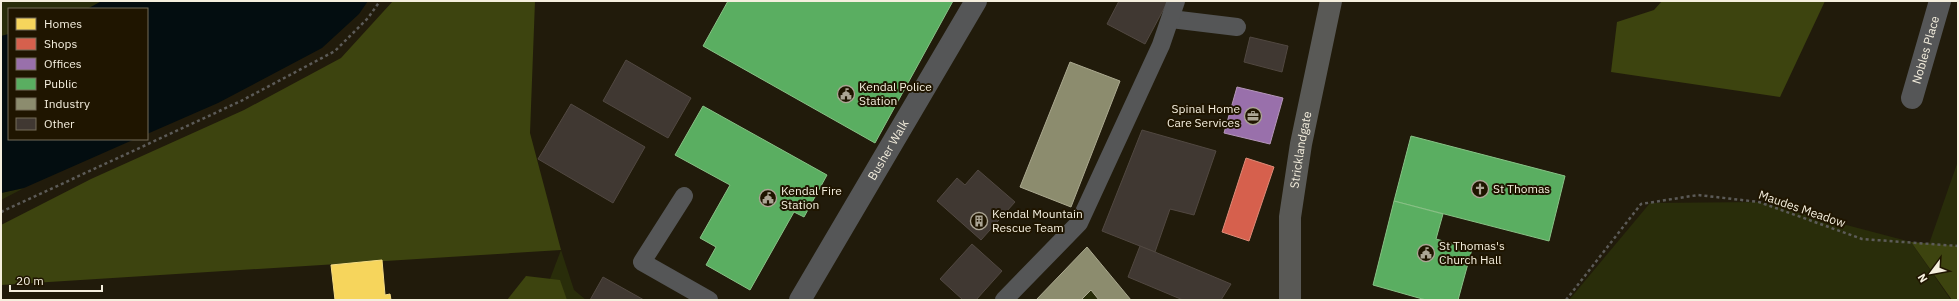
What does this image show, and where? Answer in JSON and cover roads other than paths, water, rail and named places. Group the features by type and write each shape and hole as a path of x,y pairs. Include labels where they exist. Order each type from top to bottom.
{"highway":[{"name":"Stricklandgate","path":"1290,300 1291,209 1301,144 1331,1"}],"street":[{"name":"Busher Walk","path":"800,300 976,1"},
{"name":"Nobles Place","path":"1912,98 1940,1"}],"lane":[{"path":"1004,300 1080,223 1161,45 1176,1"},
{"path":"1171,19 1237,28"},
{"path":"684,196 642,262 708,300"}],"place":[{"name":"Kendal Police Station","path":"846,94"},
{"name":"Spinal Home Care Services","path":"1253,116"},
{"name":"St Thomas","path":"1480,189"},
{"name":"Kendal Fire Station","path":"768,198"},
{"name":"Kendal Mountain Rescue Team","path":"979,221"},
{"name":"St Thomas's Church Hall","path":"1426,253"}]}
